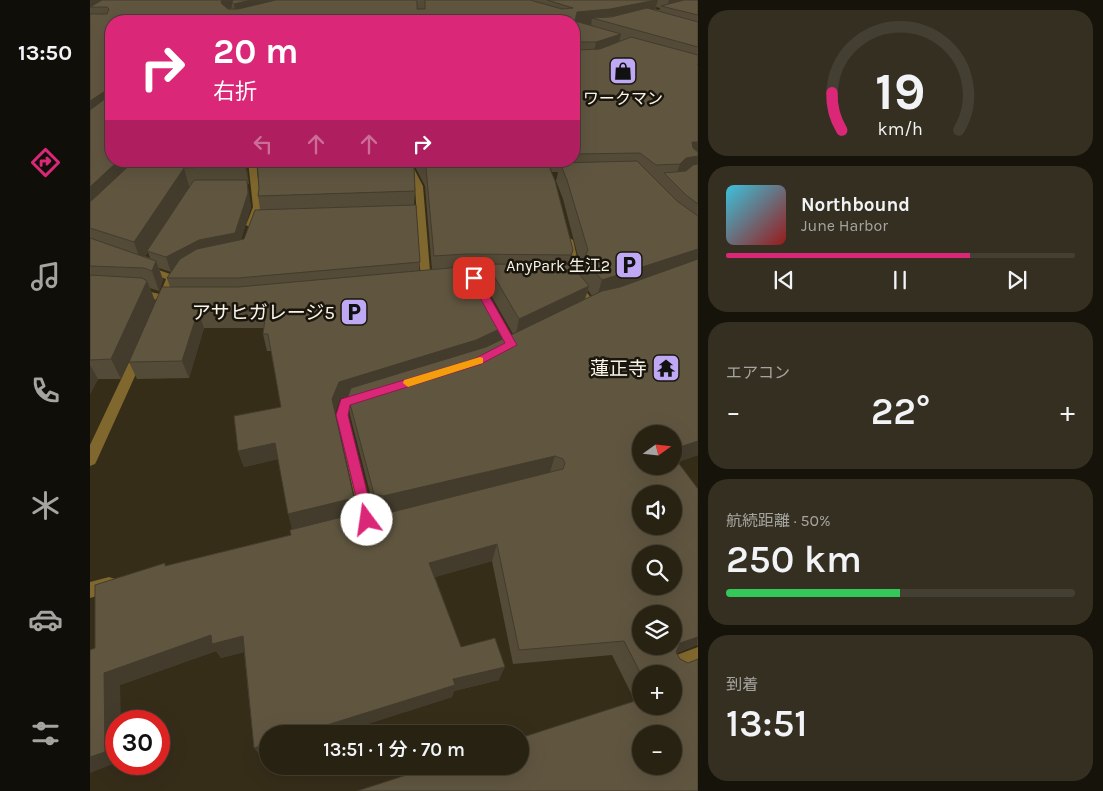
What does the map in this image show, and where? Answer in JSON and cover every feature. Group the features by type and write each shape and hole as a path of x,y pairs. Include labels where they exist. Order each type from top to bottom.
{"street":[{"path":"615,0 667,13"},
{"path":"642,0 658,11"},
{"path":"650,17 675,11"},
{"path":"248,235 258,220 252,189 252,167"},
{"path":"409,167 419,186 416,215 426,283"},
{"path":"564,226 575,270 566,279 591,307"},
{"path":"143,265 175,275 161,304"},
{"path":"125,291 152,293 161,304"},
{"path":"161,304 183,299"},
{"path":"90,460 143,345"},
{"path":"367,520 342,415 345,402 383,391"},
{"path":"348,525 367,520 384,523"},
{"path":"90,590 119,583"},
{"path":"672,665 698,656"}],"building":[{"path":"102,0 222,0 221,3 228,9 238,9 276,0 415,0 417,1 417,9 425,9 425,0 530,0 562,9 573,8 547,0 656,0 610,9 577,12 576,15 105,15 105,91 90,101 90,14 107,14 109,9 107,7 90,7"},
{"path":"233,0 251,0 234,4"},
{"path":"684,0 698,0 698,15 661,6"},
{"path":"647,8 698,22 698,47 592,18 611,17"},
{"path":"580,22 621,34 596,42 580,42"},
{"path":"631,37 698,55 698,142 692,142 693,148 698,152 698,156 686,158 680,164 656,165 640,153 580,154 580,50 600,49"},
{"path":"105,99 105,167 112,167 90,187 90,110"},
{"path":"637,161 677,201 698,216 698,249 602,280 584,259 588,250 562,167 580,167 580,162"},
{"path":"698,164 698,204 664,173 686,171 693,165"},
{"path":"128,167 214,167 184,168 134,242 90,228 90,202"},
{"path":"257,167 414,168 415,191 258,196"},
{"path":"549,167 555,181 573,250 571,255 466,254 434,256 426,168"},
{"path":"194,180 247,180 248,193 235,233 199,240 166,257 147,251"},
{"path":"416,205 420,262 238,278 167,278 180,259 197,249 244,239 255,210"},
{"path":"90,238 156,261 152,271 144,268 90,266"},
{"path":"698,259 698,441 682,446 682,425 632,425 632,475 682,475 682,468 698,489 698,637 682,642 682,605 632,605 632,655 678,655 680,659 688,663 698,659 698,791 357,791 406,775 529,775 529,735 632,702 632,715 682,715 682,665 636,665 624,641 519,650 497,544 429,563 461,647 495,638 505,667 453,679 455,685 327,725 259,725 259,746 254,748 243,636 212,644 211,635 104,673 105,752 90,757 90,650 95,648 95,585 165,563 165,566 291,535 290,530 366,511 384,514 563,469 565,463 563,459 555,456 383,496 374,494 348,396 351,388 486,347 602,291 620,287"},
{"path":"487,264 572,265 589,286 519,319"},
{"path":"472,266 506,326 476,340 339,382 332,399 354,498 288,514 275,443 238,451 234,416 281,407 268,334 263,334 266,311 198,311 182,361 129,362 162,287 238,287"},
{"path":"90,275 142,278 147,281 111,359 90,360"}],"slow traffic":[{"path":"408,383 480,361"}],"place":[{"name":"ワークマン","path":"623,71"},
{"name":"AnyPark 生江2","path":"629,265"},
{"name":"アサヒガレージ5","path":"354,312"},
{"name":"蓮正寺","path":"666,368"}],"route":[{"path":"367,520 342,415 345,402 478,362 511,345 474,278"}]}
